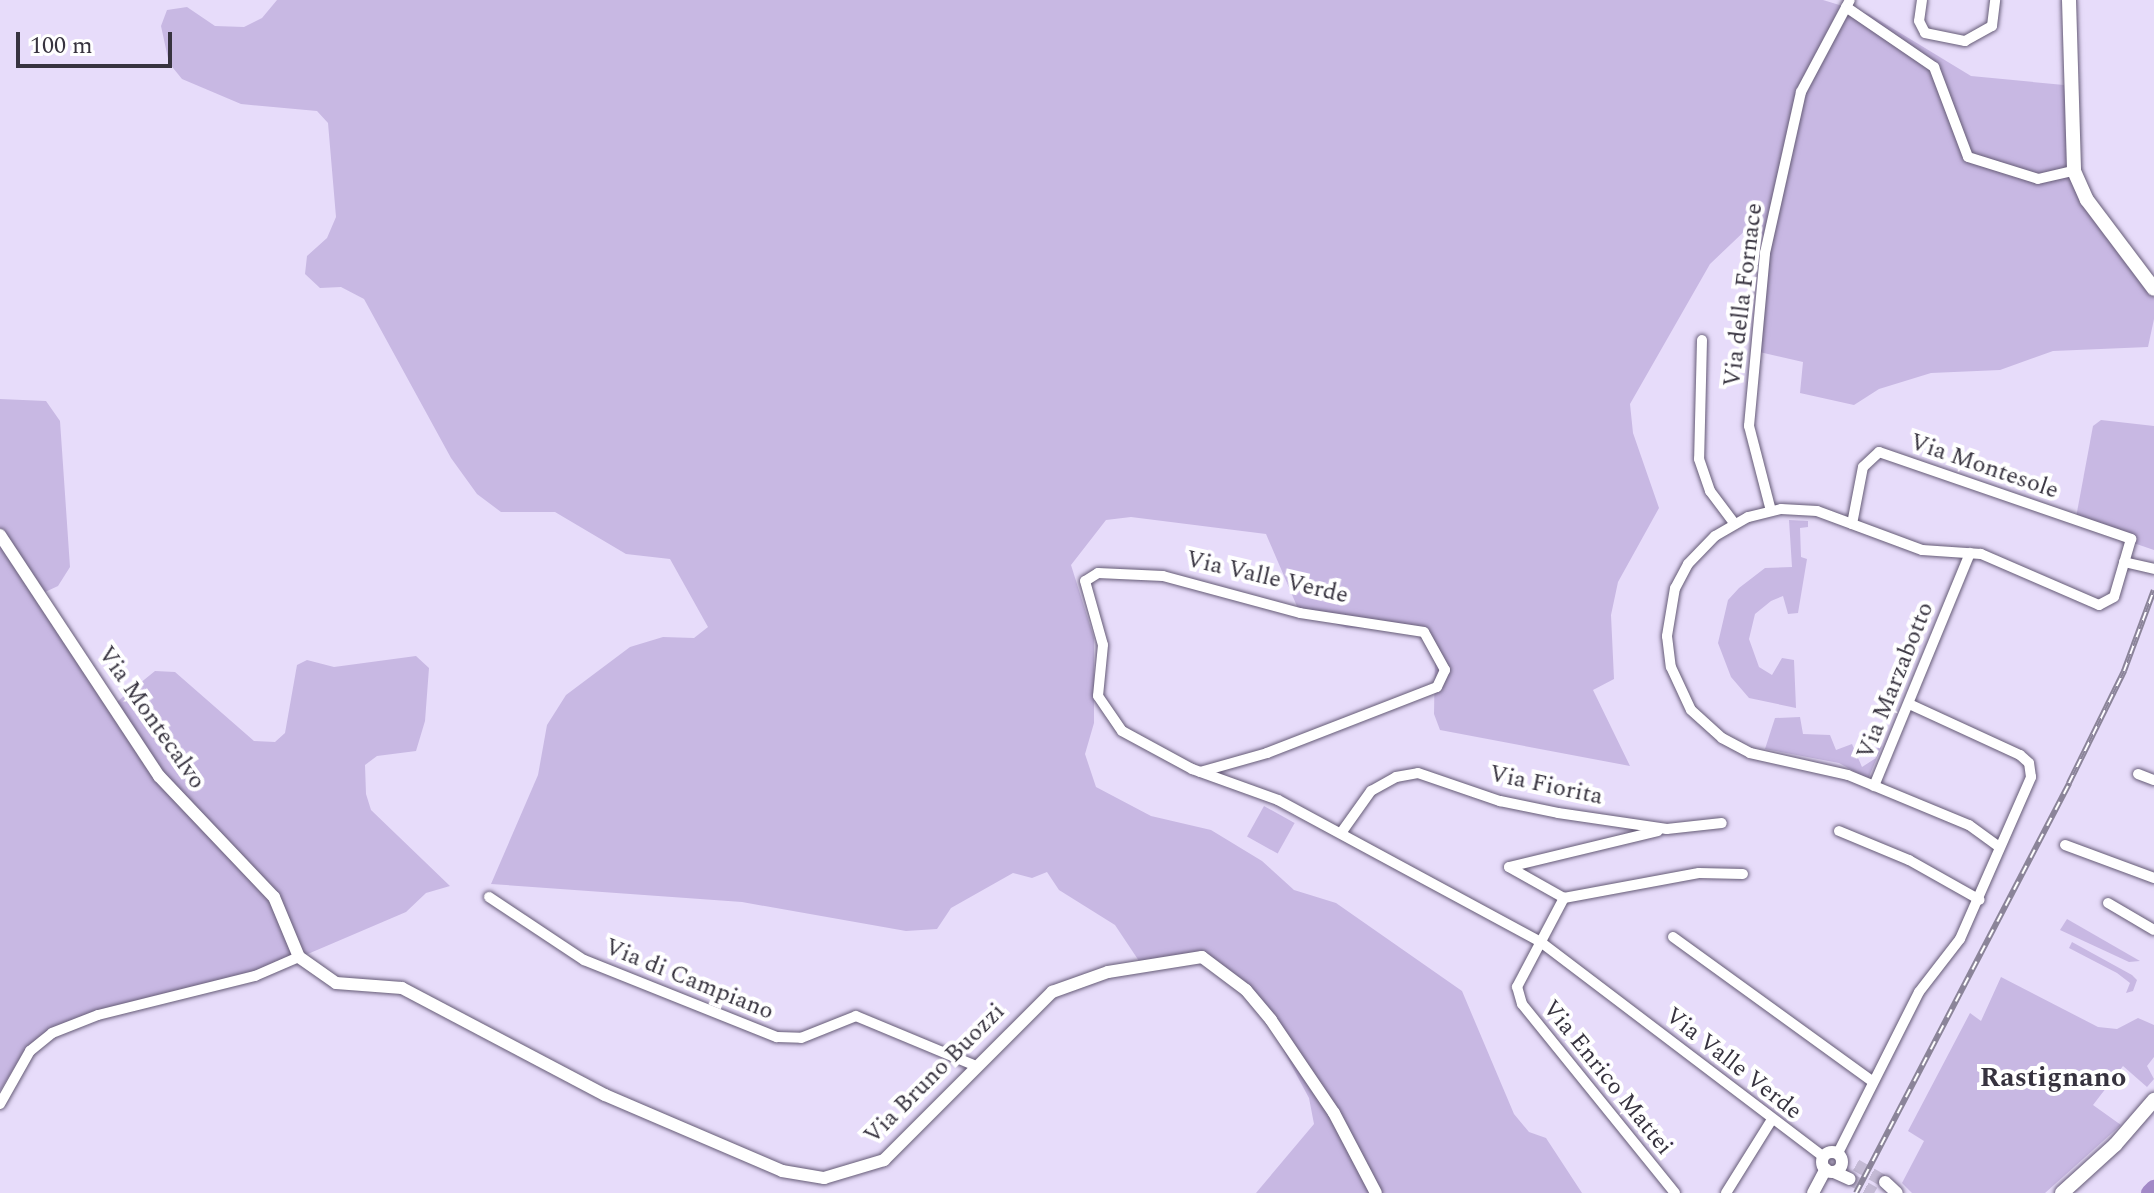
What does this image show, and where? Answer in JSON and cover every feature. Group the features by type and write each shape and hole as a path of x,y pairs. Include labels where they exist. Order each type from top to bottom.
{"main road":[{"path":"2069,0 2074,171 2087,200 2154,289"},
{"path":"2062,1193 2122,1138 2154,1100"}],"street":[{"path":"1922,0 1919,21 1925,33 1965,41 1992,26 1995,0"},
{"path":"1848,3 1934,67 1968,157 2038,179 2074,171"},
{"name":"Via della Fornace","path":"1771,511 1749,426 1765,253 1801,92 1848,3"},
{"path":"1702,340 1699,459 1710,491 1734,523"},
{"name":"Via Montesole","path":"1852,524 1863,467 1867,457 1879,452 2131,539 2124,562"},
{"name":"Via Marzabotto","path":"1970,553 1874,786 1829,769 1739,748 1701,721 1684,698 1668,651 1672,599 1697,552 1734,523 1771,511 1811,510 1922,550 1970,553 2099,605 2114,597 2124,562"},
{"name":"Via Montecalvo","path":"0,535 159,776 274,897 299,957"},
{"path":"2124,562 2154,569"},
{"name":"Via Valle Verde","path":"1200,772 1289,745 1437,687 1445,670 1438,652 1424,632 1300,613 1163,576 1092,574 1085,586 1103,645 1097,685 1100,705 1132,738 1200,772 1278,800 1542,943 1828,1166 1850,1179"},
{"path":"1813,1193 1828,1166 1840,1156 1919,992 1951,957 1980,900 1999,847 2031,777 2029,763 1909,704"},
{"name":"Via Fiorita","path":"1341,833 1371,791 1396,777 1418,773 1500,801 1667,829 1722,823"},
{"path":"2138,774 2154,780"},
{"path":"1874,786 1969,825 1999,847"},
{"path":"1667,829 1509,867 1564,898 1699,873 1743,874"},
{"path":"1839,831 1909,860 1980,900"},
{"path":"2065,845 2154,878"},
{"name":"Via di Campiano","path":"489,897 584,960 777,1037 801,1038 846,1017 866,1017 974,1065"},
{"path":"1542,943 1564,898"},
{"path":"2108,903 2154,930"},
{"path":"1673,937 1873,1082"},
{"name":"Via Enrico Mattei","path":"1542,943 1517,995 1675,1193"},
{"path":"0,1104 30,1051 52,1033 98,1015 255,976 299,957"},
{"name":"Via Bruno Buozzi","path":"299,957 336,983 402,988 605,1095 807,1178 858,1172 884,1160 1035,1005 1070,982 1171,958 1202,957 1246,990 1271,1020 1334,1113 1376,1193"},
{"path":"1726,1193 1771,1121"},
{"path":"1840,1156 1856,1165"},
{"path":"1885,1182 1897,1193"}],"shaded area":[{"path":"277,0 1823,0 1869,14 1971,76 2064,85 2079,183 2154,297 2154,319 2148,347 2053,351 2000,370 1931,373 1879,389 1854,405 1800,393 1803,362 1755,351 1767,239 1752,224 1710,264 1630,404 1633,433 1659,508 1618,582 1611,615 1614,679 1593,690 1630,766 1440,730 1434,714 1435,656 1422,637 1399,628 1347,628 1299,611 1266,534 1131,517 1106,520 1071,565 1094,638 1094,723 1085,754 1096,787 1151,816 1211,830 1262,861 1294,890 1336,903 1462,991 1514,1114 1529,1132 1546,1138 1582,1193 1256,1193 1314,1124 1309,1098 1273,1031 1224,974 1205,962 1143,967 1115,925 1059,890 1047,872 1032,878 1013,873 951,908 937,929 906,931 742,902 491,884 538,775 547,725 566,695 630,647 663,637 694,638 708,627 670,559 626,554 555,512 501,512 477,494 451,458 364,299 341,287 320,288 305,274 307,256 327,238 336,217 328,123 317,111 241,104 182,79 169,63 161,26 167,10 187,7 215,26 244,27 262,18"},
{"path":"0,399 46,401 60,421 70,567 58,586 43,593 113,705 155,671 175,672 254,741 275,742 285,733 297,665 307,660 334,667 416,656 429,668 425,721 416,751 377,756 365,765 366,794 371,810 450,886 426,893 406,912 282,965 70,1021 24,1051 0,1091"},
{"path":"2101,420 2154,426 2154,550 2075,523 2093,426"},
{"path":"1789,520 1808,521 1808,527 1800,528 1801,557 1807,559 1798,613 1788,614 1783,596 1771,601 1755,614 1749,639 1759,667 1772,675 1782,658 1794,660 1796,708 1749,698 1731,677 1718,643 1728,600 1739,588 1765,568 1792,567"},
{"path":"1800,717 1803,734 1830,735 1836,750 1852,744 1862,767 1876,758 1871,751 1882,746 1868,779 1839,763 1765,749 1775,718"},
{"path":"1264,806 1295,823 1278,854 1247,837"},
{"path":"2067,919 2140,961 2129,962 2060,930"},
{"path":"2072,942 2132,975 2137,980 2133,991 2126,993 2130,983 2117,973 2069,948"},
{"path":"2001,977 2098,1027 2117,1029 2138,1018 2154,1025 2154,1057 2147,1066 2154,1079 2147,1087 2123,1066 2093,1105 2121,1125 2045,1193 1912,1193 1902,1183 1924,1141 1908,1131 1970,1013 1981,1021"}],"waterway":[{"path":"2150,1193 2154,1189"}],"tunnel":[{"path":"1856,1165 1885,1182"},
{"path":"1850,1179 1874,1193"}],"railway":[{"path":"1856,1193 2069,783 2124,671 2154,590"}],"district":[{"name":"Rastignano","path":"2053,1078"}]}
